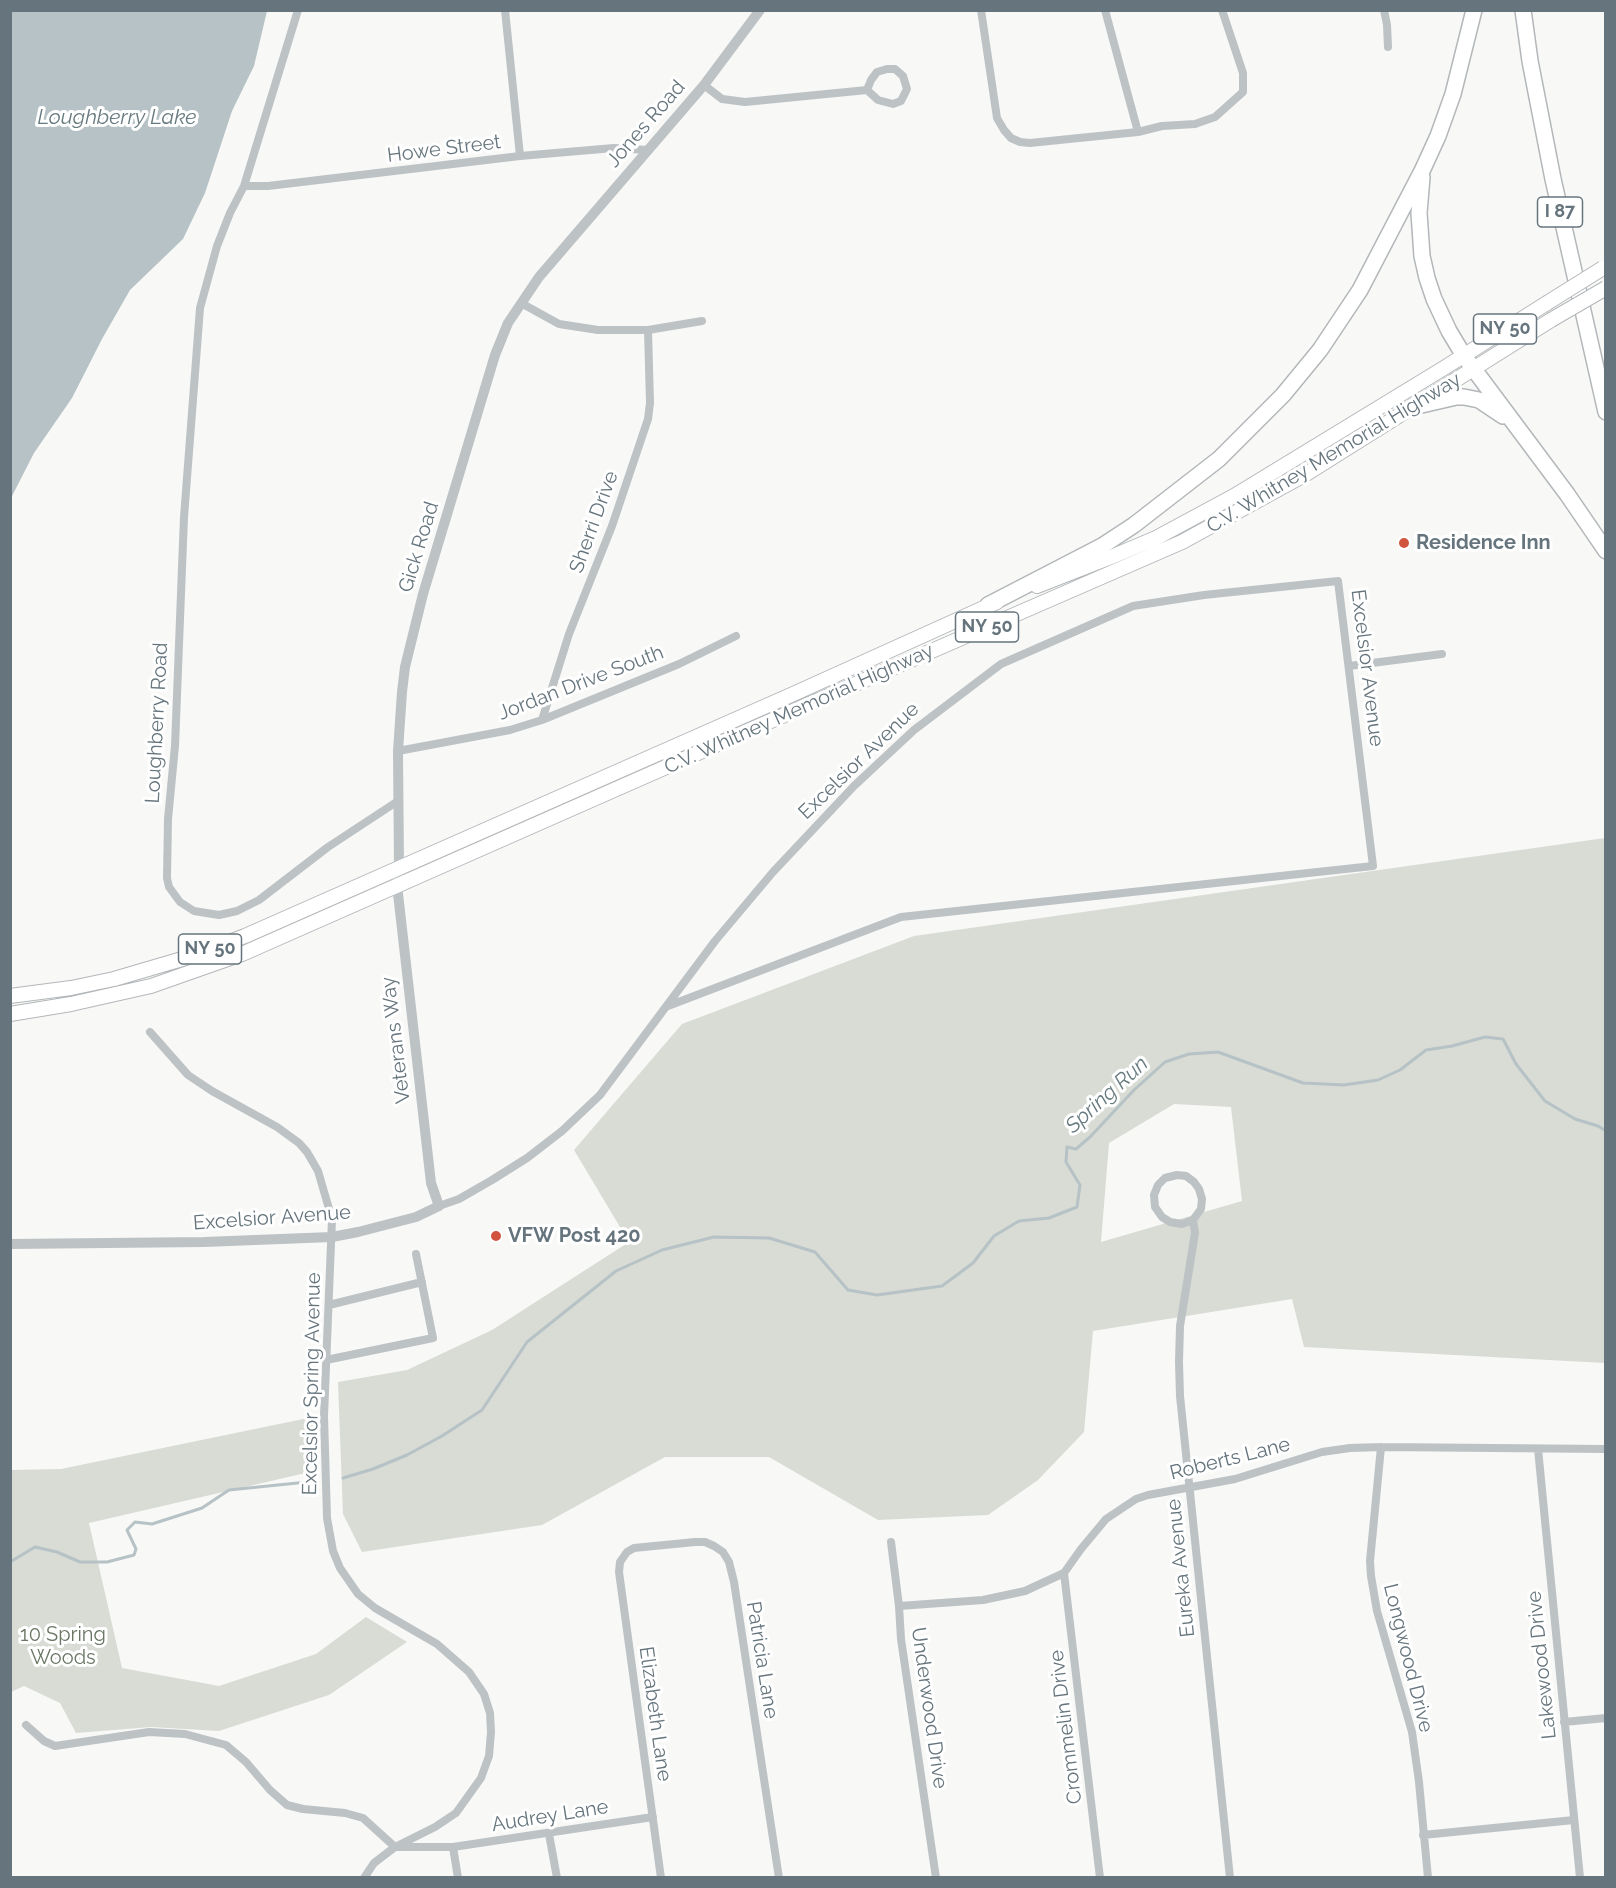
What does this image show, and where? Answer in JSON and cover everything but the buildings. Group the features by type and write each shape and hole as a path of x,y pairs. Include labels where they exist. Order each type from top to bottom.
{"highway":[{"path":"988,605 1102,546 1195,480 1260,420 1302,372 1346,313 1422,171 1453,94 1474,10"},
{"name":"I 87","path":"1523,10 1530,61 1553,179 1605,412"},
{"path":"1422,171 1419,213 1422,256 1434,299 1449,332 1464,356 1596,534 1605,550"},
{"name":"C.V. Whitney Memorial Highway","path":"10,996 71,988 114,979 189,957 245,936 791,695 988,605 1156,538 1271,474 1604,267"},
{"name":"C.V. Whitney Memorial Highway","path":"10,1014 114,996 194,972 293,933 397,885 1182,542 1306,474 1605,288"},
{"path":"1413,407 1464,397 1479,400 1488,405 1519,428"}],"street":[{"name":"Loughberry Road","path":"298,10 244,186 221,235 200,308 184,517 175,746 168,819 167,878 169,887 180,902 194,911 219,915 237,911 259,900 328,847 398,801"},
{"path":"505,10 520,156"},
{"name":"Jones Road","path":"555,257 704,85 760,10"},
{"path":"981,10 997,118 1011,138 1030,143 1195,124 1215,117 1243,92 1243,73 1222,10"},
{"path":"1105,10 1138,132"},
{"path":"1384,10 1388,46"},
{"path":"704,85 722,99 746,102 867,90 878,100 893,104 901,101 907,89 903,76 895,69 887,69 878,72 871,80 867,90"},
{"name":"Howe Street","path":"244,186 302,182 520,156 614,148 648,150"},
{"name":"Gick Road","path":"399,867 398,751 402,693 405,667 423,594 495,355 508,323 555,257"},
{"path":"521,303 559,324 598,330 648,330 702,321"},
{"name":"Sherri Drive","path":"542,720 569,634 612,526 648,418 650,403 648,330"},
{"name":"Excelsior Avenue","path":"10,1244 204,1242 332,1237 416,1216 459,1199 527,1158 562,1131 600,1095 715,941 773,872 855,786 914,730 1001,664 1133,606 1204,595 1338,581 1373,866 901,917 668,1006"},
{"name":"Jordan Drive South","path":"398,751 510,730 542,720 679,664 736,636"},
{"path":"1349,666 1442,654"},
{"name":"Veterans Way","path":"399,867 397,885 431,1183 439,1206"},
{"name":"Excelsior Spring Avenue","path":"150,1032 188,1075 278,1126 300,1143 318,1171 332,1219 324,1416 327,1518 333,1551 340,1569 358,1594 375,1608 437,1644 470,1672 484,1694 490,1713 489,1756 481,1778 456,1813 435,1827 395,1846 374,1863 364,1878"},
{"name":"Eureka Avenue","path":"1193,1220 1182,1224 1170,1222 1162,1217 1155,1207 1154,1195 1158,1185 1165,1178 1177,1175 1186,1176 1199,1189 1202,1199 1201,1209 1193,1220 1195,1233 1180,1326 1180,1396 1230,1878"},
{"path":"326,1360 433,1338 416,1254"},
{"path":"329,1305 422,1282"},
{"name":"Roberts Lane","path":"899,1606 983,1600 1025,1591 1064,1573 1106,1519 1136,1499 1235,1479 1322,1452 1381,1447 1605,1449"},
{"name":"Longwood Drive","path":"1381,1447 1370,1561 1371,1576 1377,1611 1412,1732 1428,1878"},
{"name":"Lakewood Drive","path":"1538,1449 1580,1878"},
{"name":"Patricia Lane","path":"623,1555 634,1548 705,1542 723,1552 729,1562 734,1582 779,1878"},
{"name":"Underwood Drive","path":"891,1542 901,1639 936,1878"},
{"name":"Elizabeth Lane","path":"623,1555 619,1572 661,1878"},
{"name":"Crommelin Drive","path":"1064,1573 1101,1878"},
{"path":"1564,1722 1605,1718"},
{"path":"26,1725 44,1741 55,1746 149,1732 185,1734 226,1745 246,1762 270,1790 287,1805 345,1813 363,1818 395,1846 453,1847 458,1878"},
{"name":"Audrey Lane","path":"453,1847 652,1817"},
{"path":"1423,1835 1574,1820"},
{"path":"549,1834 557,1878"}],"green space":[{"path":"1605,838 1605,1363 1304,1347 1292,1299 1093,1331 1084,1432 1038,1480 988,1515 878,1520 769,1457 665,1457 542,1525 362,1552 343,1514 338,1382 407,1370 492,1330 629,1242 574,1150 682,1024 914,936","holes":["1174,1104 1231,1107 1242,1201 1101,1242 1109,1143"]},
{"name":"10 Spring Woods","path":"313,1417 310,1472 89,1523 122,1668 219,1686 316,1654 366,1617 407,1642 329,1695 219,1731 151,1727 76,1733 60,1703 24,1686 11,1692 11,1470 61,1469"}],"water":[{"name":"Loughberry Lake","path":"11,10 267,11 254,66 232,111 205,193 183,239 130,290 72,398 34,453 11,498"}],"waterway":[{"name":"Spring Run","path":"343,1478 407,1455 482,1410 527,1342 616,1271 662,1250 714,1237 769,1238 815,1252 848,1290 877,1295 942,1286 973,1263 994,1236 1019,1221 1049,1218 1077,1207 1080,1185 1066,1162 1067,1147 1076,1149 1090,1137 1134,1090 1165,1062 1189,1054 1218,1052 1303,1083 1344,1085 1378,1080 1400,1070 1426,1050 1485,1037 1503,1039 1516,1064 1545,1101 1575,1119 1606,1131"},
{"name":"Spring Run","path":"10,1562 35,1547 57,1552 80,1562 107,1562 134,1555 136,1549 127,1530 135,1522 152,1524 202,1508 229,1490 317,1481"}],"place":[{"name":"Residence Inn","path":"1404,543"},
{"name":"VFW Post 420","path":"496,1236"}]}
